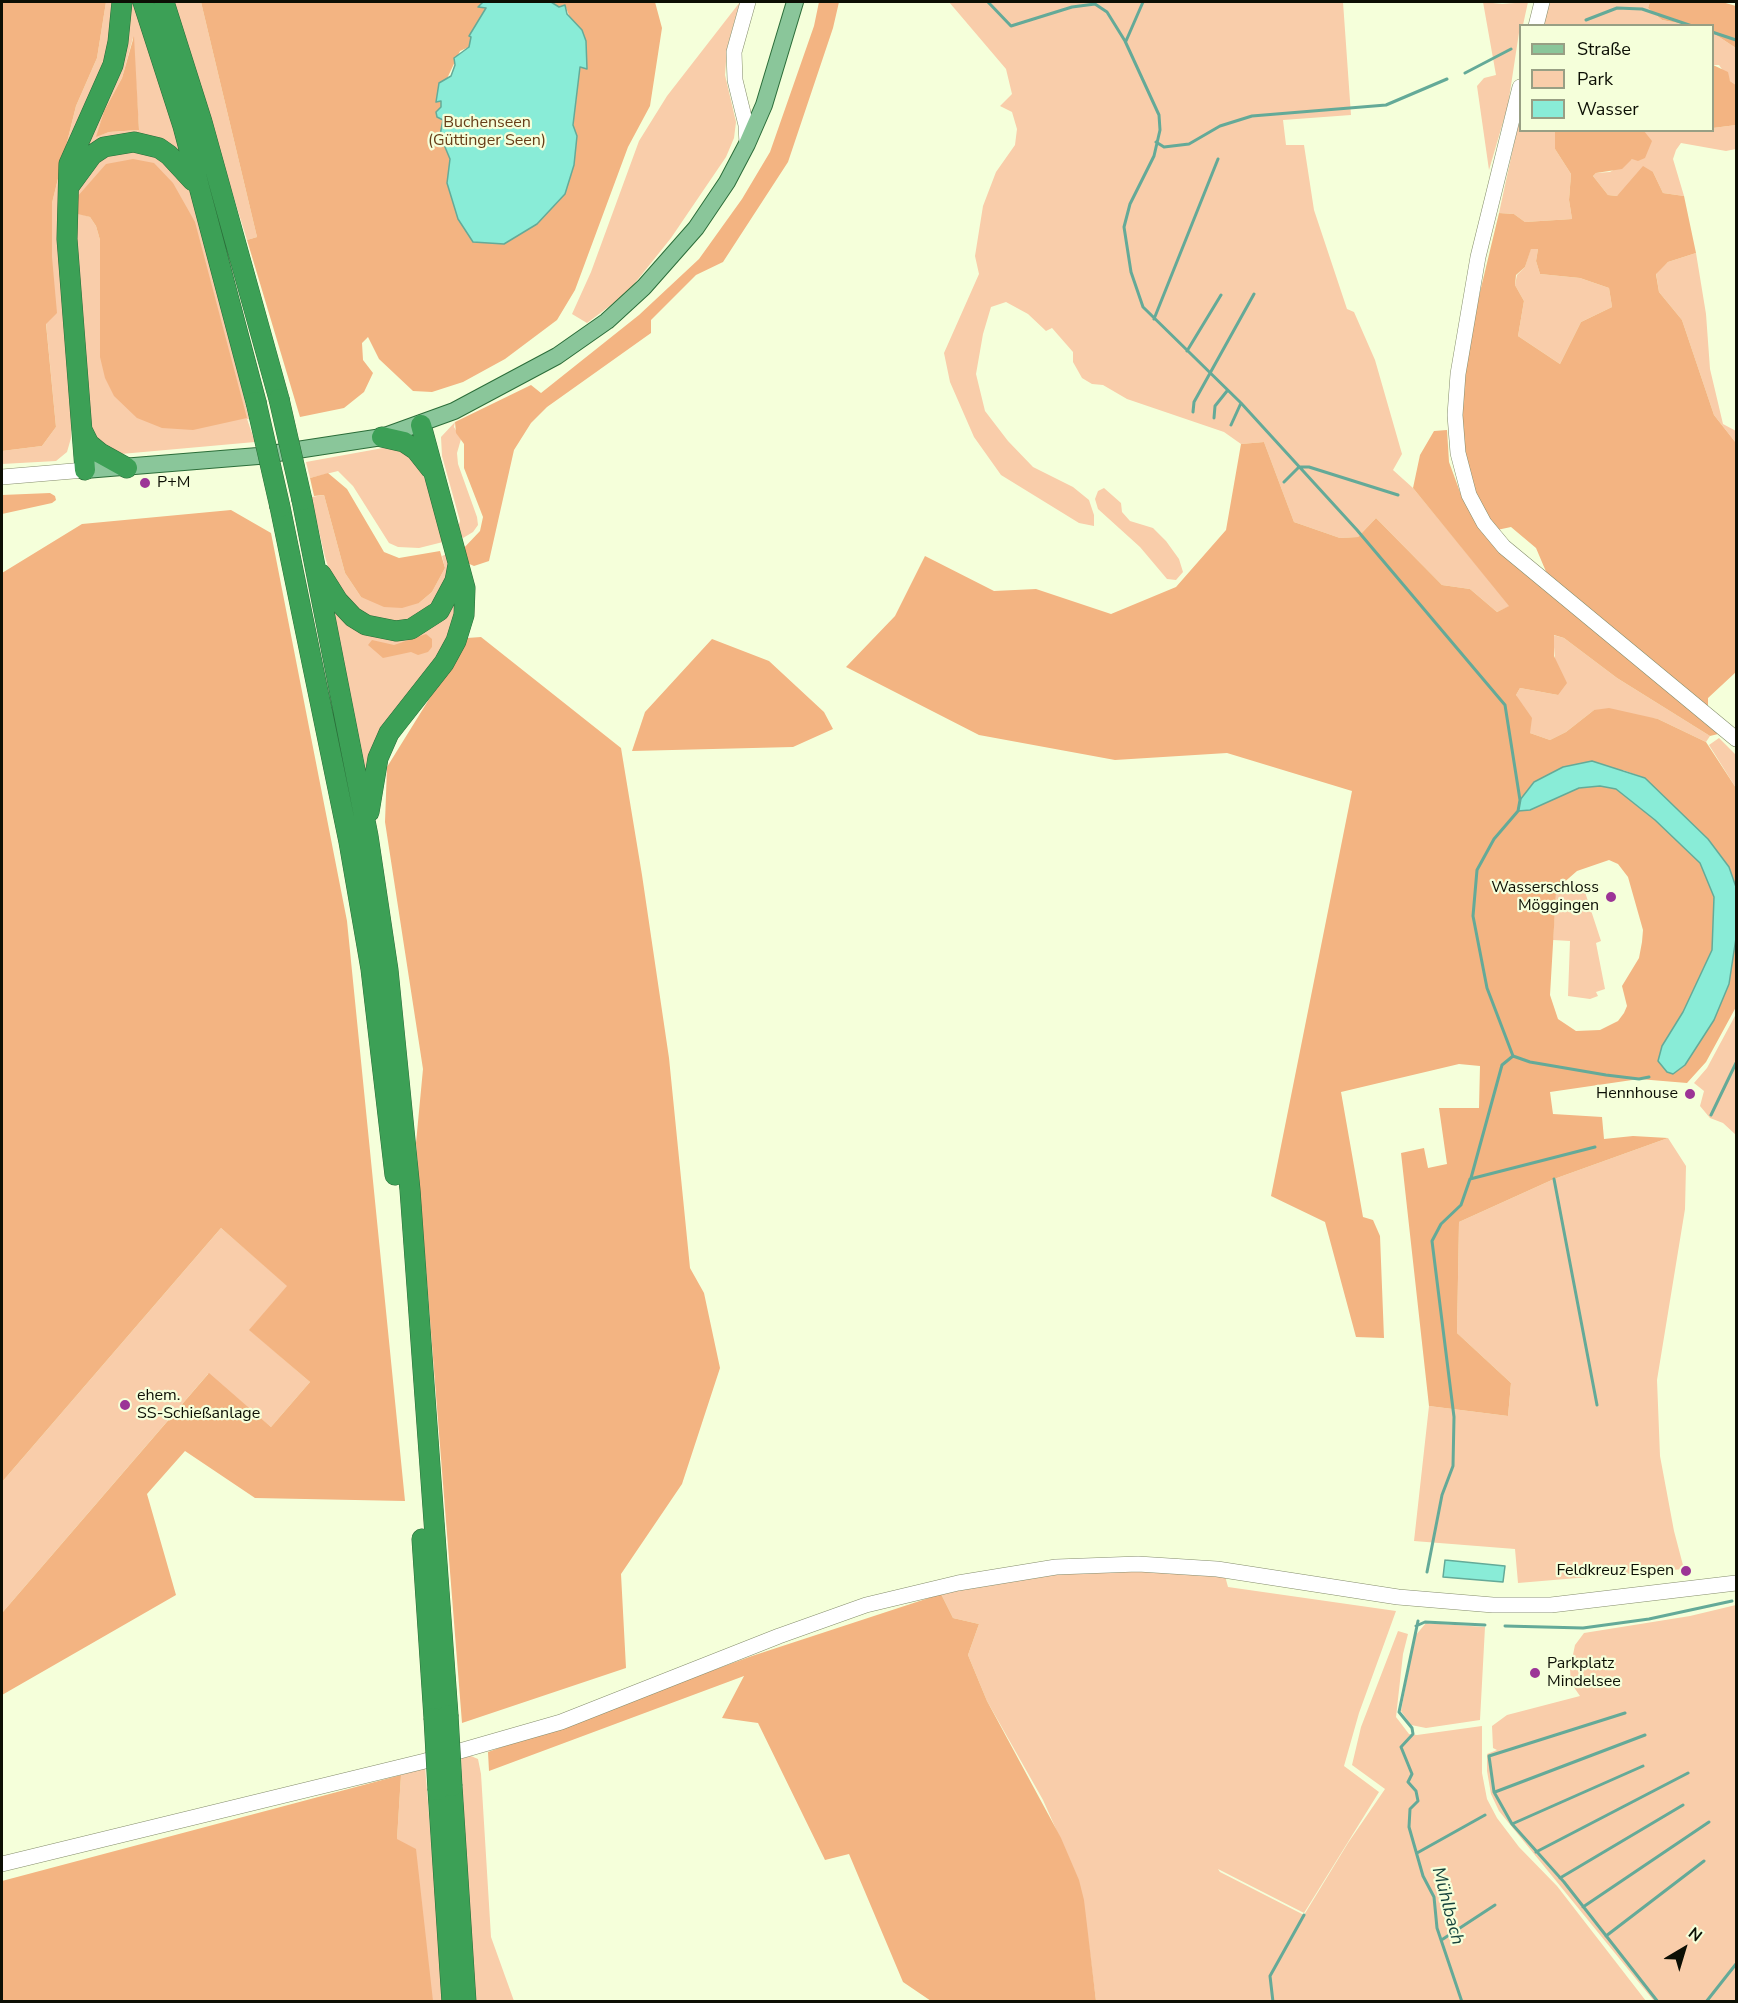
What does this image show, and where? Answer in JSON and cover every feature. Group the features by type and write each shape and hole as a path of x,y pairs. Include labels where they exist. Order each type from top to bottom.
{"highway":[{"path":"85,470 67,231 67,200 72,155 113,64 122,2"},
{"path":"143,2 183,126 256,402 349,842 371,969 397,1192 441,1716"},
{"path":"164,2 202,122 279,399 302,500 368,836 388,970 410,1190 445,1788 452,2001"},
{"path":"67,200 73,178 92,155 104,147 134,142 159,148 169,155 181,165 198,188"},
{"path":"368,836 370,794 378,758 389,733 444,663 462,628 465,588 451,528 421,425"},
{"path":"82,430 89,444 127,468"},
{"path":"382,437 404,442 416,450 436,476"},
{"path":"313,558 324,583 353,616 366,625 396,631 411,629 426,621 447,599 455,580 459,561"},
{"path":"445,1788 466,2001"}],"main road":[{"path":"85,470 258,456 382,437 421,425 485,397 534,370 607,321 644,287 696,228 727,182 747,144 764,105 795,2"}],"street":[{"path":"747,144 746,125 735,80 734,52 748,2"},
{"path":"1536,24 1542,2"},
{"path":"1519,95 1479,257 1458,375 1455,415 1458,453 1469,495 1484,523 1504,547 1737,739"},
{"path":"2,477 85,470"},
{"path":"2,1864 460,1751 561,1722 866,1605 909,1593 1023,1572 1067,1567 1138,1564 1181,1567 1256,1574 1398,1597 1493,1605 1551,1605 1737,1583"}],"green space":[{"path":"106,2 116,2 112,44 78,126 71,438 67,452 56,461 2,464 2,451 42,446 56,427 46,323 52,257 52,203 76,106 97,58"},
{"path":"127,2 136,2 187,162 158,142 79,161","holes":["133,38 139,130 109,132 97,136 104,111 122,78"]},
{"path":"173,2 201,2 257,237 247,240"},
{"path":"740,2 727,48 725,75 736,122 734,138 726,157 671,238 627,293 587,323 572,314 591,272 639,141 667,96"},
{"path":"949,2 1343,2 1351,115 1283,120 1286,145 1304,145 1314,210 1347,309 1354,312 1375,360 1402,454 1393,470 1413,488 1510,606 1497,612 1470,589 1442,585 1376,518 1358,537 1340,538 1294,522 1264,442 1241,444 1224,432 1127,399 1103,385 1092,384 1082,378 1073,362 1073,352 1052,328 1046,331 1028,314 1006,302 991,307 983,334 976,374 985,411 1008,441 1033,467 1073,487 1089,500 1094,515 1094,526 1079,523 1001,475 974,437 950,382 944,353 979,274 975,256 983,206 996,172 1015,145 1017,129 1012,112 1000,106 1012,94 1006,69"},
{"path":"1483,2 1502,4 1528,2 1523,24 1519,24 1508,105 1489,170 1477,86 1484,78 1496,75"},
{"path":"1547,2 1650,2 1648,8 1662,20 1684,24 1542,24"},
{"path":"1714,34 1736,48 1736,85 1730,81 1719,65 1714,65"},
{"path":"1519,121 1519,132 1555,132 1555,149 1571,174 1569,200 1572,219 1525,222 1514,214 1499,213"},
{"path":"1736,125 1736,149 1726,151 1681,143 1673,159 1684,196 1663,193 1653,172 1617,196 1608,195 1593,176 1596,173 1610,172 1632,159 1644,132 1714,132 1714,128"},
{"path":"143,148 180,171 195,198 210,252 249,419 247,419 255,442 121,454 97,445 88,423 73,193 102,156","holes":["81,214 195,222 100,357 100,240 96,226 90,217"]},
{"path":"1531,248 1538,249 1536,261 1540,274 1580,278 1609,288 1612,307 1581,322 1560,364 1518,336 1524,301 1515,285 1517,275 1525,267"},
{"path":"1696,253 1706,314 1710,369 1723,424 1736,431 1736,443 1714,415 1682,320 1659,292 1656,273 1668,262"},
{"path":"455,422 454,427 461,439 457,453 458,464 478,525 473,532 463,538 457,531 460,521 442,456 441,437"},
{"path":"383,448 398,448 415,460 427,483 443,542 419,548 398,547 389,543 353,486 338,471 310,478 306,462"},
{"path":"1104,488 1121,503 1122,512 1130,521 1153,528 1166,541 1179,559 1183,572 1176,580 1167,579 1140,547 1098,509 1095,499 1098,491"},
{"path":"324,495 345,573 361,597 419,603 432,592 445,568 442,556 449,553 449,578 424,616 395,626 355,613 332,579 325,557 311,497"},
{"path":"457,585 455,627 366,772 333,606 395,636"},
{"path":"1553,635 1564,638 1617,678 1710,736 1706,742 1658,719 1594,710 1566,732 1550,740 1530,733 1516,695 1520,688 1558,695"},
{"path":"1719,738 1736,755 1736,788 1709,745"},
{"path":"1584,889 1601,941 1596,943 1605,989 1596,992 1598,996 1590,999 1568,996 1570,941 1553,940 1556,893"},
{"path":"1736,1014 1736,1135 1723,1123 1710,1118 1700,1106 1704,1091 1694,1083 1707,1068"},
{"path":"1668,1138 1686,1166 1685,1209 1657,1380 1660,1456 1674,1531 1684,1569 1518,1583 1515,1549 1414,1541 1429,1406 1508,1416 1511,1383 1457,1333 1459,1222 1554,1179"},
{"name":"ehem. SS-Schießanlage","path":"221,1228 288,1286 250,1330 310,1382 271,1427 208,1374 2,1613 2,1482"},
{"path":"1140,1569 1225,1576 1228,1587 1396,1611 1359,1713 1344,1766 1379,1792 1304,1913 1218,1869 1220,1872 1304,1915 1348,1843 1385,1789 1352,1765 1361,1727 1398,1631 1408,1634 1403,1654 1396,1717 1409,1734 1417,1735 1482,1726 1482,1773 1487,1799 1497,1818 1519,1847 1557,1886 1646,2001 1096,2001 1083,1900 1043,1800 987,1701 968,1655 979,1624 953,1618 941,1594 1031,1576"},
{"path":"1736,1605 1736,2001 1654,2001 1499,1811 1491,1794 1487,1771 1487,1754 1497,1750 1493,1748 1492,1726 1507,1715 1580,1696 1571,1683 1570,1669 1575,1645 1584,1633 1690,1616"},
{"path":"1426,1623 1485,1627 1480,1720 1426,1728 1411,1725 1401,1711 1415,1636"},
{"path":"471,1756 478,1759 481,1774 491,1937 514,2001 474,2001 461,1758"},
{"path":"425,1766 444,2001 432,2001 397,1839 401,1775"}],"shaded area":[{"path":"2,2 106,2 97,58 76,106 52,203 52,257 57,313 46,324 56,427 42,446 2,451"},
{"path":"201,2 483,2 479,7 486,8 469,36 471,37 469,47 460,51 436,102 441,101 441,107 436,112 437,117 443,120 440,135 450,159 447,183 537,224 565,194 574,165 577,136 573,125 580,67 587,69 582,30 572,23 565,5 559,7 551,2 655,2 662,28 650,106 628,147 575,290 557,320 505,359 463,382 432,392 413,391 379,359 368,337 362,343 363,360 373,373 364,392 344,408 300,417 247,240 257,237"},
{"path":"819,2 839,2 833,28 788,162 723,262 696,275 651,320 651,333 547,407 531,423 514,450 489,561 474,566 465,562 462,550 480,531 483,517 464,468 464,444 456,433 455,422 531,385 541,393 639,315 699,259 742,199 770,152 814,26"},
{"path":"1650,2 1722,2 1736,6 1736,48 1714,34 1714,24 1684,24 1662,20 1648,8"},
{"path":"134,36 139,130 109,132 96,137 104,111 122,78"},
{"path":"1714,65 1728,72 1730,81 1736,85 1736,125 1714,128"},
{"path":"1555,132 1645,132 1652,141 1645,158 1638,161 1632,159 1622,169 1596,173 1593,176 1608,195 1617,196 1643,166 1653,172 1663,193 1684,196 1696,253 1668,262 1656,274 1659,292 1682,320 1714,415 1736,443 1736,672 1708,698 1708,720 1718,734 1710,736 1617,678 1564,638 1554,635 1554,656 1567,683 1558,695 1520,688 1516,695 1532,718 1530,733 1550,740 1566,732 1594,710 1609,708 1658,719 1706,742 1736,788 1736,887 1729,867 1708,839 1645,778 1623,770 1518,811 1530,810 1579,788 1600,786 1616,789 1655,820 1700,863 1714,897 1712,950 1683,1012 1662,1046 1673,1074 1685,1065 1714,1020 1729,984 1736,938 1736,1007 1706,1062 1687,1083 1639,1079 1550,1092 1553,1114 1602,1117 1604,1139 1633,1136 1668,1138 1554,1179 1459,1222 1457,1333 1511,1383 1508,1416 1429,1406 1401,1153 1424,1148 1428,1168 1447,1164 1439,1108 1479,1108 1480,1066 1459,1064 1341,1092 1363,1217 1373,1220 1380,1236 1384,1338 1356,1337 1325,1222 1271,1196 1352,791 1227,753 1115,760 979,735 846,667 895,616 925,556 994,591 1036,589 1111,614 1176,587 1226,530 1241,444 1264,442 1294,522 1340,538 1358,537 1376,518 1442,585 1470,589 1497,612 1509,606 1413,488 1420,455 1434,431 1447,430 1449,462 1460,492 1478,522 1550,581 1536,548 1511,527 1497,530 1482,509 1465,465 1460,415 1468,342 1499,213 1514,214 1525,222 1572,219 1569,200 1571,174 1555,149","holes":["1531,249 1538,249 1536,261 1540,274 1580,278 1609,288 1612,307 1581,322 1560,364 1518,336 1524,301 1515,285 1516,275 1525,267","1609,860 1618,864 1628,877 1643,930 1639,958 1622,986 1627,1006 1618,1021 1600,1030 1576,1031 1558,1019 1550,995 1556,893 1561,885 1577,871"]},
{"path":"133,159 154,163 173,183 195,222 247,418 193,430 162,428 137,418 114,396 105,378 100,357 100,240 96,226 90,217 74,213 77,197 106,164"},
{"path":"328,473 347,489 384,552 399,558 440,551 445,568 432,592 419,603 402,608 384,607 361,597 345,573 324,495 314,496 310,478"},
{"path":"50,493 55,496 56,500 52,503 2,514 2,495"},
{"path":"231,510 271,533 347,921 405,1501 255,1498 185,1451 147,1494 176,1595 2,1695 2,1613 209,1373 271,1427 310,1382 249,1330 287,1286 221,1228 2,1482 2,573 82,524"},
{"path":"426,634 432,639 432,647 428,652 418,655 411,652 383,658 368,645 372,640 394,645"},
{"path":"481,637 621,748 669,1058 690,1268 704,1293 720,1368 682,1484 621,1574 626,1668 462,1723 416,1143 423,1069 385,822 387,767 467,638"},
{"path":"712,639 769,661 824,712 833,729 793,747 632,751 645,712"},
{"path":"941,1594 953,1618 979,1624 968,1655 987,1701 1061,1838 1079,1880 1084,1900 1096,2001 931,2001 903,1982 849,1854 825,1860 758,1723 722,1718 744,1676 489,1771 488,1752 752,1656"},
{"path":"401,1775 397,1839 416,1849 433,2001 2,2001 2,1881"}],"water":[{"path":"483,2 551,2 559,7 565,5 567,14 582,30 586,41 587,69 580,67 573,125 577,136 574,165 565,194 537,224 504,244 473,242 458,219 447,183 450,159 440,135 443,120 437,117 436,112 441,107 441,101 436,102 439,83 451,76 455,65 454,58 469,47 471,37 469,36 486,8 478,7"},
{"path":"1592,761 1645,778 1708,839 1729,867 1736,887 1736,938 1729,984 1714,1020 1685,1065 1673,1074 1667,1072 1658,1061 1662,1046 1683,1012 1712,950 1714,897 1700,863 1655,820 1616,789 1600,786 1579,788 1530,810 1518,811 1520,800 1534,782 1563,767"},
{"path":"1445,1560 1505,1566 1503,1582 1443,1577"}],"waterway":[{"path":"988,2 1011,26 1072,7 1095,4 1107,12 1125,41 1159,115 1160,130 1154,156 1130,204 1124,227 1131,272 1143,307 1241,403 1357,530 1505,705 1520,800 1518,811 1494,839 1477,870 1473,916 1487,988 1513,1056"},
{"path":"1126,41 1143,2"},
{"path":"1586,20 1617,8 1642,9 1686,24"},
{"path":"1714,33 1736,40"},
{"path":"1465,73 1511,49"},
{"path":"1156,142 1164,147 1189,144 1220,126 1252,116 1386,105 1447,79"},
{"path":"1154,319 1218,159"},
{"path":"1193,412 1194,402 1254,294"},
{"path":"1187,351 1221,295"},
{"path":"1214,418 1215,406 1227,391"},
{"path":"1231,425 1241,403"},
{"path":"1284,482 1299,467 1309,467 1398,495"},
{"path":"1471,1178 1502,1065 1513,1056 1530,1062 1606,1075 1639,1079 1649,1077"},
{"path":"1711,1115 1736,1063"},
{"path":"1427,1572 1442,1495 1453,1466 1454,1417 1432,1241 1441,1224 1461,1205 1470,1179 1595,1147"},
{"path":"1554,1179 1597,1405"},
{"name":"Mühlbach","path":"1505,1626 1583,1628 1649,1619 1732,1601"},
{"name":"Mühlbach","path":"1418,1621 1399,1712 1412,1728 1413,1734 1401,1747 1412,1774 1408,1782 1416,1791 1418,1801 1410,1809 1409,1827 1423,1876 1434,1897 1437,1928 1462,2002"},
{"path":"1416,1626 1425,1622 1485,1625"},
{"path":"1625,1713 1489,1756 1494,1792 1512,1824 1564,1882 1658,2002"},
{"path":"1495,1792 1645,1735"},
{"path":"1512,1824 1643,1766"},
{"path":"1536,1852 1688,1773"},
{"path":"1560,1878 1683,1805"},
{"path":"1417,1853 1485,1815"},
{"path":"1583,1907 1709,1822"},
{"path":"1606,1936 1704,1861"},
{"path":"1443,1939 1495,1905"},
{"path":"1273,2002 1270,1976 1304,1915"},
{"path":"1706,2002 1736,1964"}],"place":[{"name":"P+M","path":"145,483"},
{"name":"Wasserschloss Möggingen","path":"1611,897"},
{"name":"Hennhouse","path":"1690,1094"},
{"name":"ehem. SS-Schießanlage","path":"125,1405"},
{"name":"Feldkreuz Espen","path":"1686,1571"},
{"name":"Parkplatz Mindelsee","path":"1535,1673"}],"park label":[{"name":"Buchenseen (Güttinger Seen)","path":"487,132"}]}
